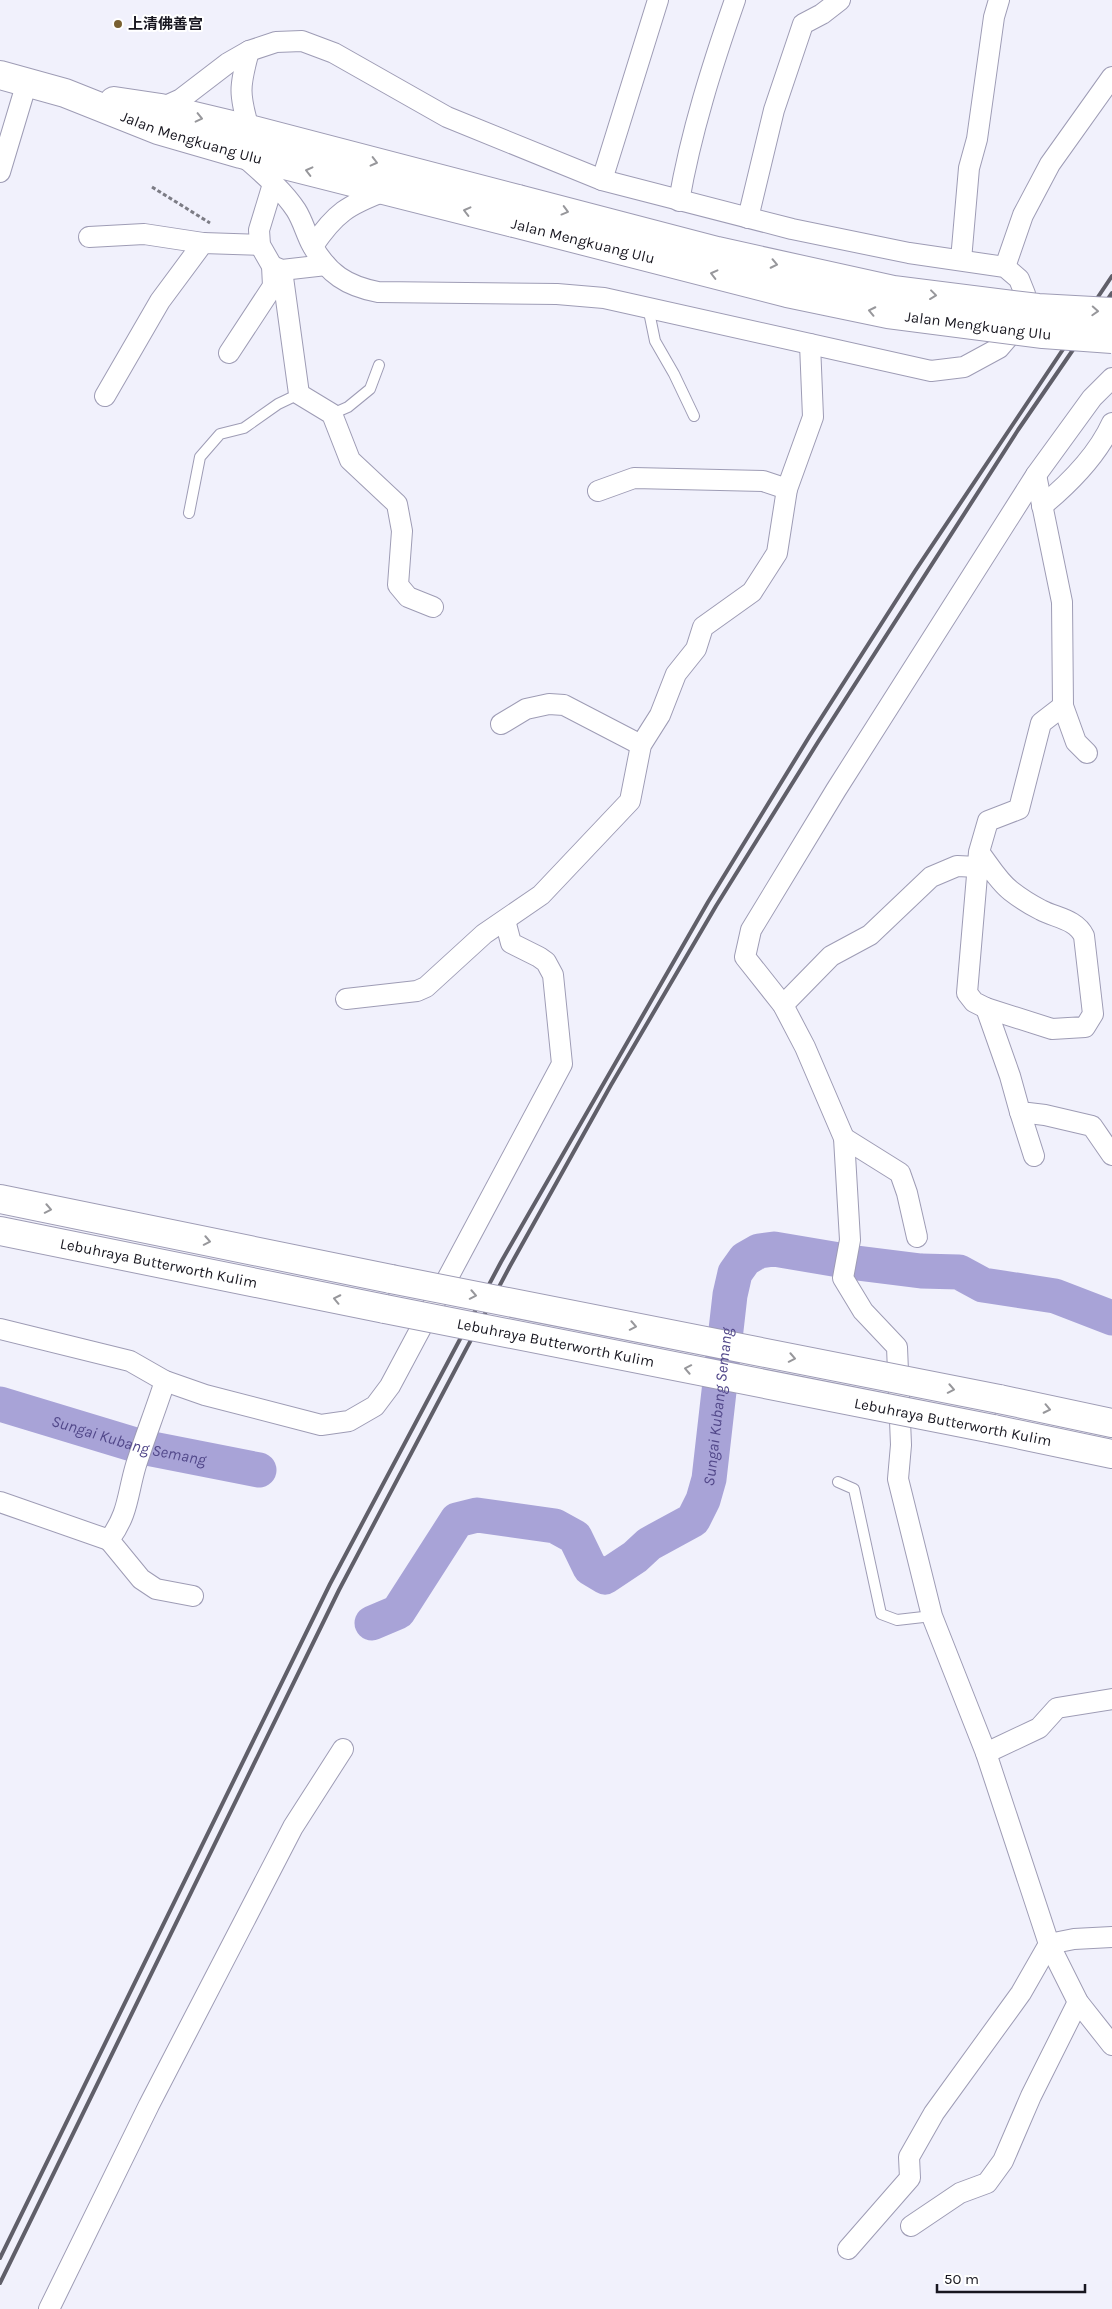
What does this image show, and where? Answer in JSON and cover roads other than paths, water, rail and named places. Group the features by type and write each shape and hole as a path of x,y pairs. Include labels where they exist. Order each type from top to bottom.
{"main road":[{"name":"Jalan Mengkuang Ulu","path":"0,75 66,93 158,130 245,142 516,211 787,293 888,314 1043,334 1112,339"},
{"name":"Jalan Mengkuang Ulu","path":"66,93 161,108 245,142 385,191 516,211 717,251 893,290 1038,308 1112,312"},
{"name":"Lebuhraya Butterworth Kulim","path":"0,1199 391,1279 999,1398 1112,1422"},
{"name":"Lebuhraya Butterworth Kulim","path":"0,1231 1112,1454"}],"street":[{"path":"602,180 618,134 658,0"},
{"path":"679,201 689,148 710,69 735,0"},
{"path":"748,218 774,110 803,24 822,14 840,0"},
{"path":"961,260 969,168 977,139 994,17 999,0"},
{"path":"161,108 181,99 228,63 249,51 276,42 302,41 334,54 447,117 602,180 748,218 900,251 1006,268 1019,280 1025,294 1023,320 998,348 964,367 931,371 648,306 604,298 557,294 378,292 356,288 341,280 326,265 312,246 296,210 273,184 245,142 240,83 249,51"},
{"path":"1006,268 1024,215 1050,164 1112,77"},
{"path":"0,172 27,82"},
{"path":"273,184 259,230 260,245 277,268 299,394 332,414 350,460 397,504 402,531 398,585 408,597 433,607"},
{"path":"312,246 328,222 344,210 385,191"},
{"path":"89,237 144,234 202,242 260,245"},
{"path":"105,396 160,301 202,242"},
{"path":"277,268 326,265"},
{"path":"230,353 273,286 277,268"},
{"path":"346,999 417,991 426,987 484,934 541,895 630,801 642,745 660,716 676,674 696,649 703,628 752,592 778,552 786,489 813,417 810,344"},
{"path":"1112,378 1092,398 1036,475 836,790 752,930 746,957 783,1005 805,1047 844,1138 850,1240 843,1278 863,1311 897,1347 901,1445 898,1479 932,1616 986,1753 1050,1944 1078,2002 1112,2045"},
{"path":"1042,506 1069,484 1106,436 1112,423"},
{"path":"1036,475 1062,602 1063,706 1076,742 1087,753"},
{"path":"598,491 634,478 763,481 786,489"},
{"path":"501,724 526,709 549,704 564,705 642,745"},
{"path":"978,859 1011,891 1041,910 1074,924 1081,930 1084,936 1093,1014 1086,1027 1052,1028 986,1008 974,1002 967,993 978,859 988,821 1019,809 1041,723 1063,706"},
{"path":"783,1005 830,956 870,935 931,877 978,859"},
{"path":"0,1329 130,1361 166,1381 205,1395 321,1424 349,1421 376,1406 390,1386 562,1064 553,975 546,962 540,957 511,943 504,922"},
{"path":"986,1008 1010,1076 1034,1156"},
{"path":"1020,1112 1045,1115 1092,1126 1112,1155"},
{"path":"844,1138 900,1173 907,1193 917,1237"},
{"path":"109,1540 120,1525 129,1501 136,1467 166,1381"},
{"path":"0,1502 109,1540 141,1580 156,1589 193,1596"},
{"path":"986,1753 1039,1728 1057,1708 1112,1699"},
{"path":"49,2309 149,2105 293,1827 343,1749"},
{"path":"848,2248 910,2178 909,2157 934,2113 1021,1993 1050,1944 1112,1937"},
{"path":"911,2226 960,2193 987,2183 1003,2161 1031,2096 1078,2002"}],"lane":[{"path":"648,306 655,341 674,374 694,416"},
{"path":"332,414 348,407 370,389 379,365"},
{"path":"189,513 200,457 220,434 244,428 278,404 299,394"},
{"path":"838,1482 854,1489 881,1614 897,1620 932,1616"}],"waterway":[{"name":"Sungai Kubang Semang","path":"372,1623 398,1612 457,1520 477,1515 555,1526 575,1537 590,1568 605,1577 635,1557 649,1544 693,1520 703,1500 709,1479 730,1295 735,1273 745,1259 759,1251 774,1249 857,1263 921,1271 959,1272 983,1285 1055,1296 1112,1318"},
{"name":"Sungai Kubang Semang","path":"0,1404 142,1447 259,1470"}],"railway":[{"path":"0,2258 330,1584 501,1262 708,902 809,737 915,571 1112,276"},
{"path":"0,2283 339,1590 510,1266 611,1085 716,906 818,742 1018,430 1112,293"}],"place":[{"name":"上清佛善宫","path":"118,24"}]}
